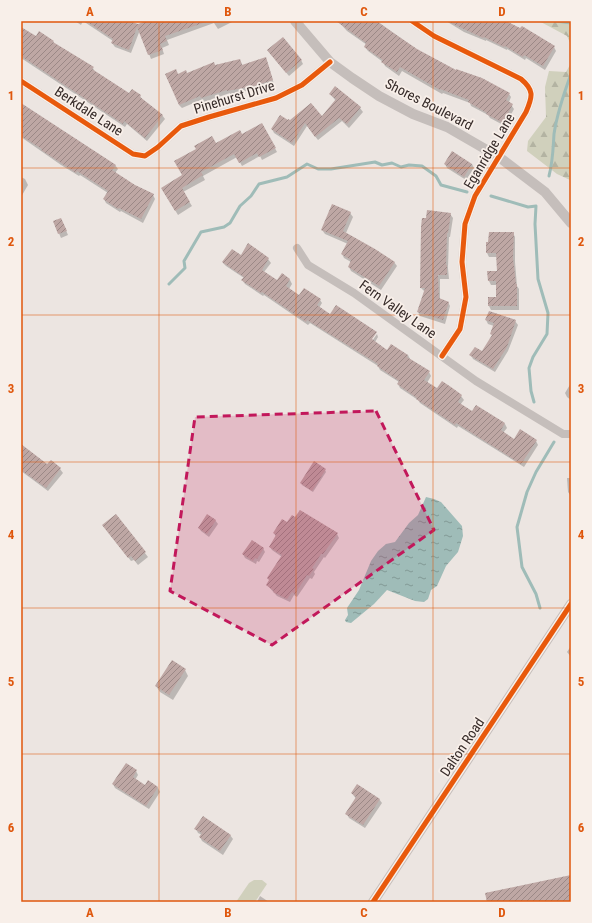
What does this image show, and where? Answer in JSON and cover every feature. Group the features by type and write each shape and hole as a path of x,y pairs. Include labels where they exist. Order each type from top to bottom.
{"street":[{"name":"Shores Boulevard","path":"295,21 330,62 379,96 413,114 447,128 499,157 545,192 570,218"},
{"name":"Eganridge Lane","path":"412,21 434,36 521,78 532,92 531,101 518,126 475,196 465,224 462,262 466,297 460,329 442,356"},
{"name":"Pinehurst Drive","path":"145,156 181,126 276,98 302,85 330,62"},
{"name":"Berkdale Lane","path":"21,81 132,154 145,156"},
{"name":"Fern Valley Lane","path":"297,248 308,265 354,293 476,381 563,434 571,434"},
{"name":"Dalton Road","path":"373,902 571,605"}],"highlighted area":[{"path":"376,411 434,530 272,645 170,591 195,417"}],"green space":[{"path":"539,21 571,21 571,45 567,36"},
{"path":"571,63 570,180 557,174 527,151 528,141 546,117 545,87 549,71 566,72"},
{"path":"254,880 262,880 267,884 255,902 236,902 249,883"}],"water":[{"path":"426,497 441,502 462,526 463,536 458,552 446,566 437,586 431,590 428,599 424,602 415,601 387,590 374,604 351,623 346,622 345,620 348,615 347,608 359,590 371,561 378,551 386,544 395,542 409,523 418,515"}],"building":[{"path":"86,21 129,21 138,24 146,21 206,22 165,36 167,41 160,44 163,50 148,55 137,27 129,50 111,43 113,39"},
{"path":"336,21 376,21 417,49 456,70 482,78 510,93 506,100 513,104 503,123 468,102 469,100 440,90 400,67 397,72 381,62 383,60 364,47 366,43"},
{"path":"447,21 506,21 520,28 522,26 555,46 543,66 524,55 523,57 505,46 504,47 484,37 483,38"},
{"path":"21,27 36,36 39,31 54,41 53,42 94,67 92,69 129,93 132,89 141,95 140,97 163,115 145,138 124,121 123,124 21,56"},
{"path":"283,37 302,60 286,73 267,50"},
{"path":"266,57 273,80 254,86 227,90 201,98 200,96 179,105 165,74 176,69 178,74 186,70 187,73 214,62 215,65 240,59 242,65"},
{"path":"335,86 361,107 347,124 339,118 315,137 305,123 292,143 271,129 280,115 290,120 311,103 322,116 336,99 329,94"},
{"path":"21,103 116,165 112,170 135,185 154,194 141,219 119,208 118,209 103,199 108,191 77,171 76,173 21,136"},
{"path":"262,123 276,148 259,157 257,153 239,163 234,154 201,172 203,175 182,188 190,202 175,211 161,188 182,175 174,161 196,149 194,146 212,136 216,143 240,130 242,134"},
{"path":"452,151 472,164 464,177 444,164"},
{"path":"332,204 351,212 343,231 395,262 379,286 348,267 351,260 341,254 348,241 321,230"},
{"path":"427,210 451,213 447,233 447,275 438,275 439,298 449,302 443,320 417,312 425,288 420,288 421,227 422,218 426,218"},
{"path":"61,218 67,231 58,234 53,221"},
{"path":"489,232 514,232 513,258 517,284 517,306 488,306 488,297 496,297 496,281 488,281 487,271 497,271 496,253 486,253 486,242 488,242"},
{"path":"248,243 269,258 262,270 277,280 282,273 290,279 286,286 299,295 304,288 321,299 317,305 330,314 336,305 377,332 372,339 387,350 391,344 408,355 407,357 430,371 424,380 437,388 442,381 462,395 458,402 472,411 476,405 505,423 501,430 514,439 520,429 537,440 521,464 456,423 455,425 416,399 417,398 397,384 399,381 377,366 378,364 307,320 306,322 262,292 261,293 241,280 244,277 222,262 232,249 241,255"},
{"path":"489,311 516,320 507,347 493,369 469,355 475,347 482,351 492,335 490,334 494,323 485,320"},
{"path":"21,444 47,464 51,460 61,468 46,488 21,470"},
{"path":"314,461 326,469 312,491 300,483"},
{"path":"300,510 338,533 323,554 321,554 309,576 307,575 295,594 292,592 287,599 273,592 274,591 266,585 269,580 267,578 282,555 269,547 276,535 273,533 282,519 287,522 292,515 295,517"},
{"path":"116,514 146,552 135,561 131,556 128,558 102,525"},
{"path":"207,514 216,520 207,534 198,528"},
{"path":"252,540 264,548 257,559 255,558 253,561 242,554"},
{"path":"172,660 186,669 169,695 155,686"},
{"path":"126,763 137,770 133,777 145,785 148,780 158,787 146,806 112,784"},
{"path":"357,784 380,799 363,825 345,814 356,797 351,793"},
{"path":"203,816 231,835 220,851 199,837 202,833 194,829"},
{"path":"571,875 571,902 487,902 485,893"}],"waterway":[{"path":"556,21 571,23"},
{"path":"549,176 557,119 571,74"},
{"path":"169,284 185,268 184,261 201,232 224,227 230,223 240,206 251,196 259,184 287,177 307,164 318,169 331,169 375,162 382,165 392,163 401,167 409,165 422,166 436,176 441,185 467,192"},
{"path":"491,196 528,207 536,206 535,224 538,279 548,313 547,334 533,357 529,368 531,391 534,402"},
{"path":"540,608 536,594 522,567 517,527 527,492 536,472 554,442"}],"cycle path":[{"path":"412,21 434,36 521,79 528,87 531,94 526,112 475,196 465,224 462,262 466,297 460,329 442,356"},
{"path":"21,81 133,154 145,156 158,147 181,126 276,98 302,85 330,62"},
{"path":"373,902 571,604"}]}
